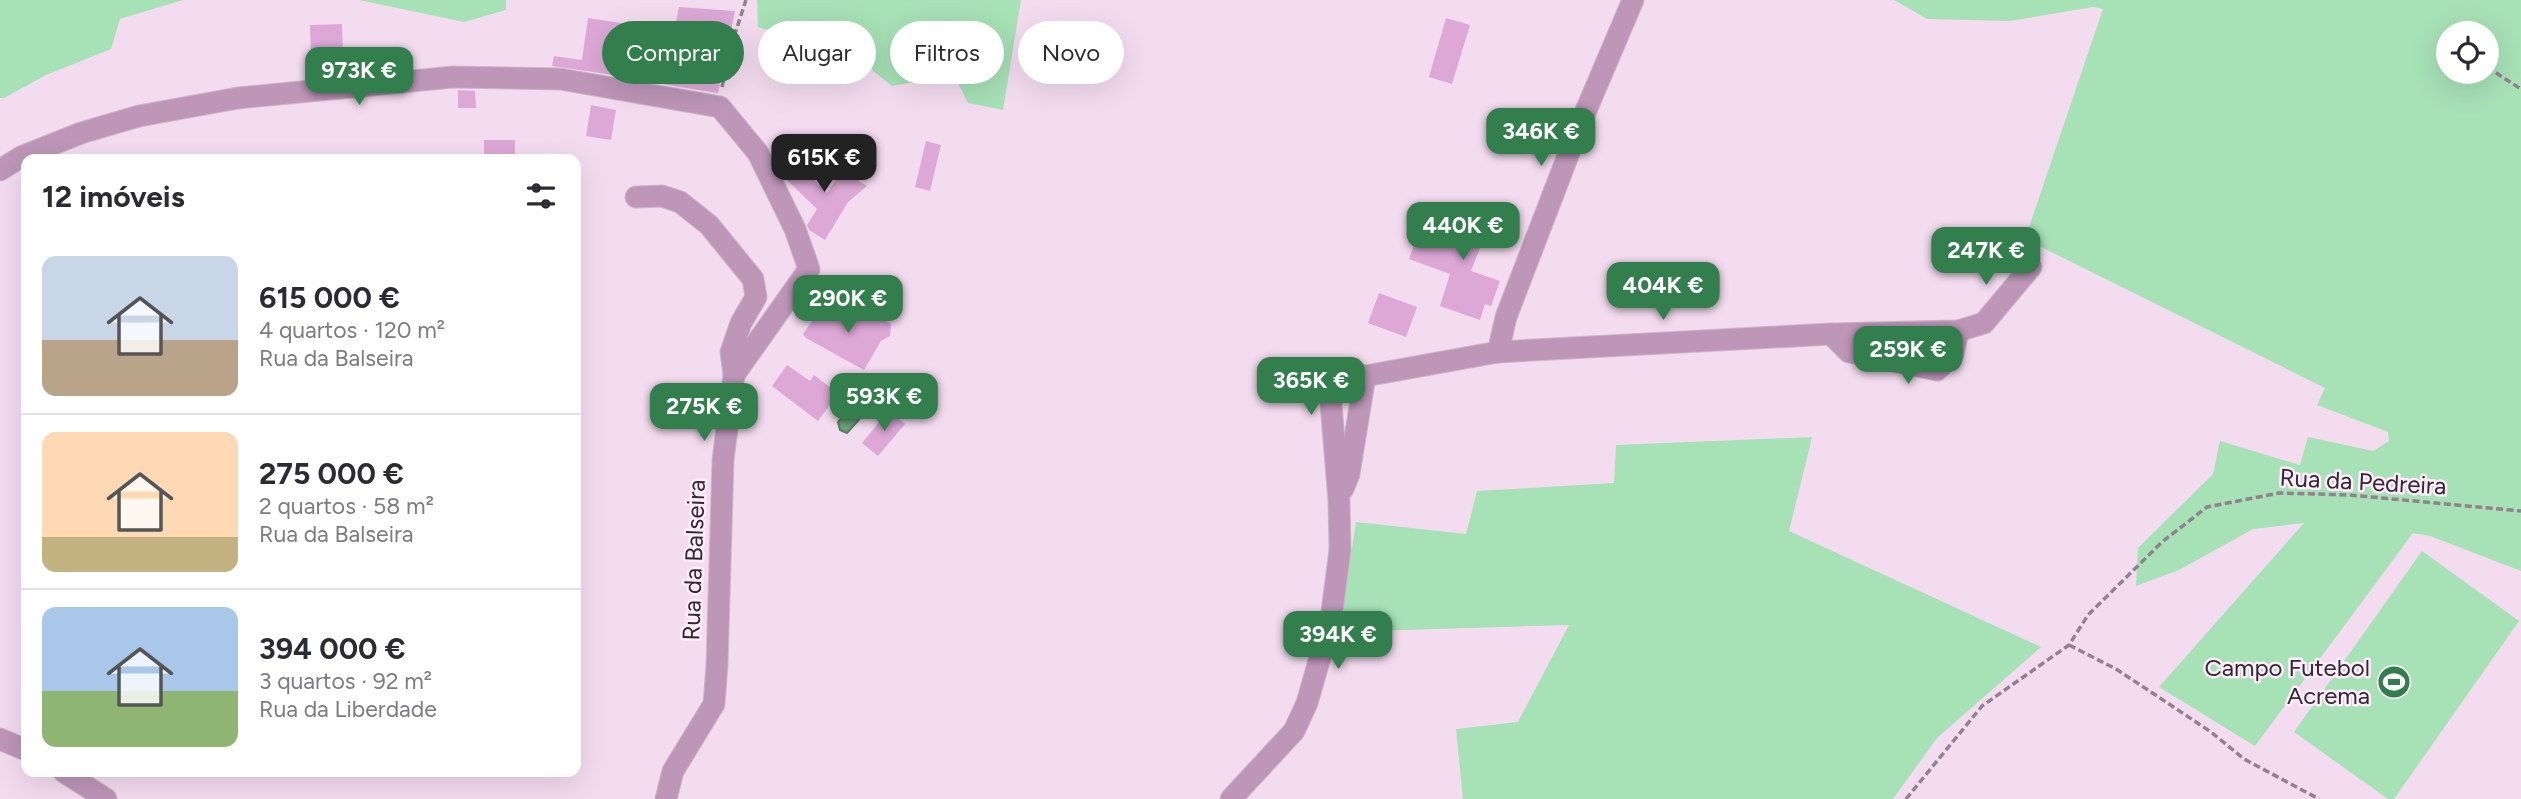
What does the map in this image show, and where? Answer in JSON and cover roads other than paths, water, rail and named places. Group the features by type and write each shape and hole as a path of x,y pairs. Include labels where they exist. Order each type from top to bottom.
{"street":[{"path":"1498,352 1506,317 1579,127 1633,0"},
{"name":"Rua da Balseira","path":"31,154 81,133 139,116 238,98 453,77 560,79 720,107 758,153 796,229 809,268 734,375 723,460 718,665 714,704 673,771 666,799"},
{"name":"Rua da Balseira","path":"0,170 21,158"},
{"path":"636,197 662,196 680,202 709,225 753,279 756,297 741,323 731,352 734,375"},
{"path":"1231,799 1294,731 1307,703 1331,619 1340,550 1331,404 1333,394 1341,386 1365,376 1498,352 1831,334 1958,331 1983,323 2031,267"},
{"path":"1831,334 1849,352 1937,370 1953,354 1958,331"},
{"path":"1339,501 1349,474 1365,376"},
{"path":"0,739 21,748"},
{"path":"72,777 106,799"}],"place":[{"name":"Campo Futebol Acrema","path":"2394,682"}]}
